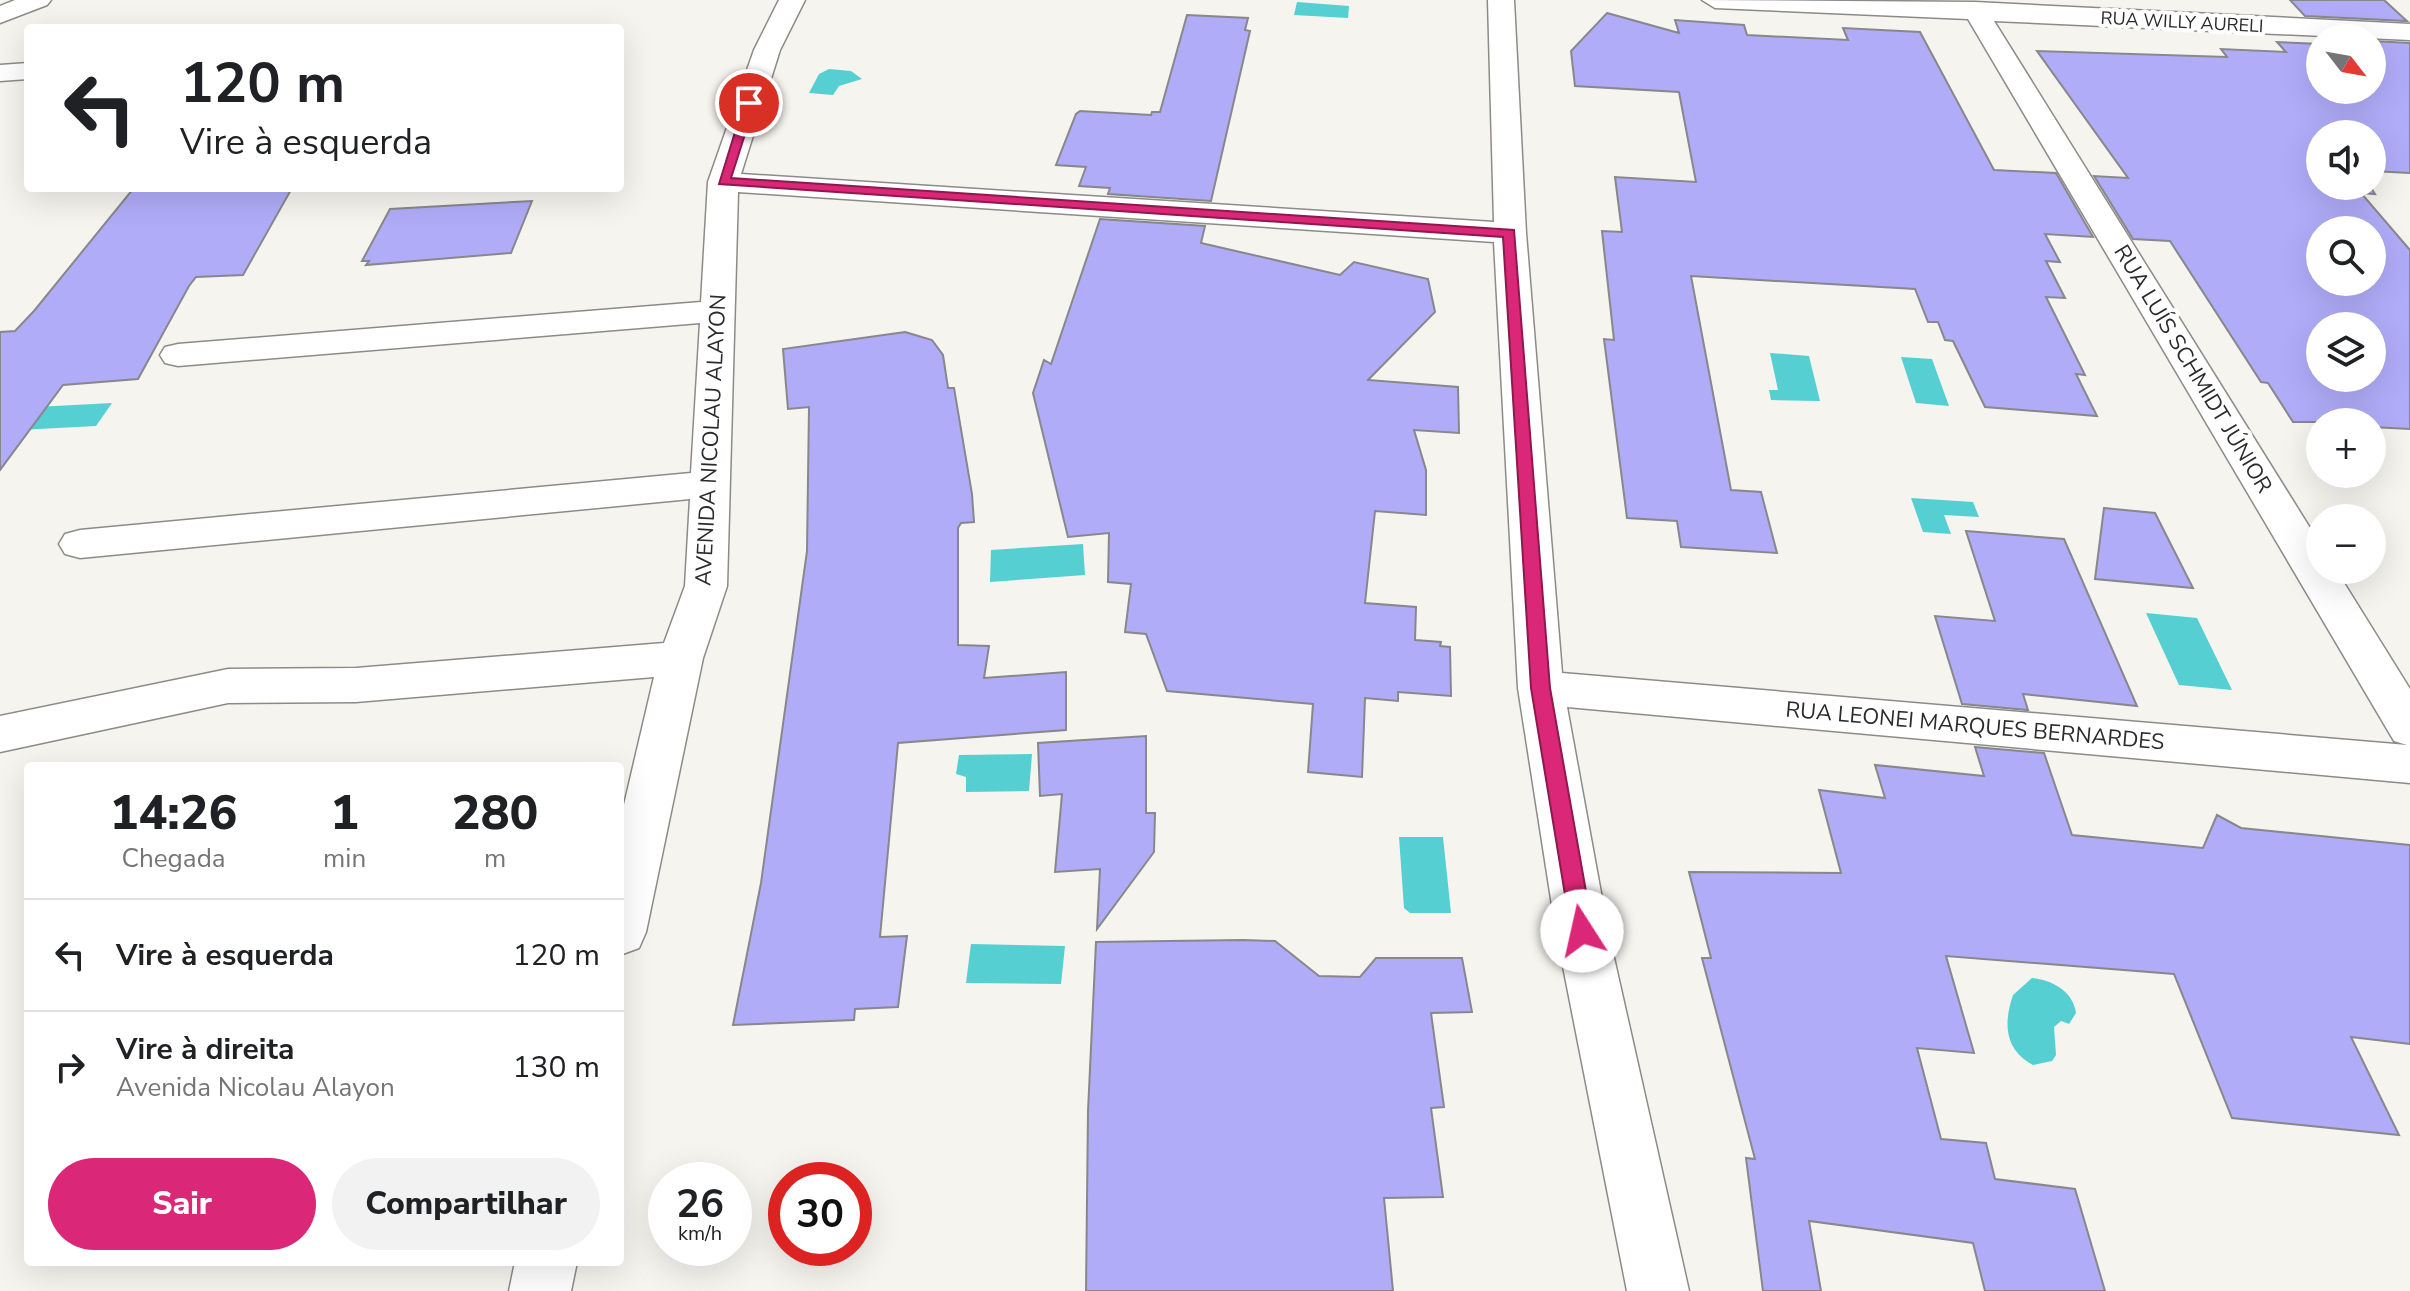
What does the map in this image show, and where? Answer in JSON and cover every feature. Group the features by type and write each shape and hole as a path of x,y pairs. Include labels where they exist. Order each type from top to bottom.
{"street":[{"path":"0,15 38,0"},
{"name":"AVENIDA NICOLAU ALAYON","path":"624,914 681,658 706,586 723,182 767,50 792,0"},
{"path":"1501,0 1510,233 1541,688 1582,931 1658,1291"},
{"name":"RUA WILLY AURELI","path":"1715,0 2410,32"},
{"name":"RUA LUÍS SCHMIDT JÚNIOR","path":"1975,10 2410,728"},
{"path":"0,73 24,71"},
{"path":"723,182 1510,233"},
{"path":"178,355 719,311"},
{"path":"80,544 711,484"},
{"path":"0,734 228,686 356,685 681,658"},
{"name":"RUA LEONEI MARQUES BERNARDES","path":"1541,688 2410,764"},
{"path":"540,1291 545,1266"}],"water":[{"path":"1297,2 1349,6 1348,18 1294,15"},
{"path":"829,69 851,71 862,79 839,86 833,95 809,93 819,74"},
{"path":"1770,353 1809,356 1820,401 1771,400 1769,390 1778,390"},
{"path":"1901,357 1932,359 1949,406 1916,403"},
{"path":"112,403 96,426 19,430 36,407"},
{"path":"1911,498 1973,502 1979,517 1944,515 1951,534 1923,532"},
{"path":"1083,544 1085,575 990,582 991,550"},
{"path":"2146,613 2197,618 2232,690 2179,685"},
{"path":"1032,754 1029,791 966,792 966,777 956,774 959,755"},
{"path":"1399,837 1443,837 1451,913 1410,913 1404,908"},
{"path":"971,944 1065,946 1061,984 966,983"},
{"path":"2032,978 2060,988 2071,999 2076,1013 2069,1024 2061,1021 2054,1027 2056,1055 2052,1061 2033,1065 2017,1052 2008,1026 2013,995"}],"building":[{"path":"2290,0 2384,0 2407,21 2305,16"},
{"path":"1607,13 1679,33 1675,20 1744,25 1747,35 1848,40 1843,28 1920,32 1994,170 2056,173 2093,237 2045,234 2060,262 2046,261 2065,298 2046,297 2085,375 2076,374 2097,416 1985,407 1953,341 1945,340 1938,322 1928,322 1915,289 1691,276 1731,490 1761,492 1777,553 1681,547 1677,521 1627,518 1604,339 1614,340 1602,231 1622,232 1615,177 1696,182 1679,92 1575,86 1571,51"},
{"path":"1187,15 1248,18 1245,30 1250,31 1211,201 1108,194 1110,188 1079,186 1086,167 1056,165 1076,114 1080,111 1151,115 1152,112 1160,112"},
{"path":"2277,42 2306,43 2306,104 2386,104 2386,42 2410,43 2410,173 2386,172 2386,120 2306,120 2306,200 2367,200 2381,216 2306,216 2306,296 2386,296 2386,222 2410,250 2410,429 2386,428 2386,408 2306,408 2306,422 2293,422 2268,383 2261,382 2170,241 2133,239 2094,176 2128,178 2037,51 2227,57 2221,49 2286,52"},
{"path":"131,192 290,192 243,275 196,277 138,379 63,385 0,470 0,332 15,331"},
{"path":"532,201 511,253 366,265 369,261 362,261 390,209"},
{"path":"1100,219 1205,226 1201,243 1340,275 1354,262 1428,279 1435,312 1368,380 1458,387 1459,433 1414,430 1426,470 1426,515 1375,511 1365,603 1416,607 1415,640 1441,642 1440,646 1450,647 1451,696 1398,692 1398,701 1365,698 1362,777 1308,772 1313,704 1167,691 1146,634 1125,632 1131,584 1108,582 1109,533 1068,537 1033,393 1044,360 1051,364"},
{"path":"905,332 932,340 943,355 948,388 954,388 972,494 974,522 961,523 958,528 958,645 989,646 984,678 1066,672 1066,730 898,743 880,937 907,936 898,1007 855,1009 854,1020 733,1025 761,883 807,551 809,407 788,409 783,349"},
{"path":"2104,508 2155,513 2193,588 2095,579"},
{"path":"1966,531 2064,539 2137,706 2023,694 2028,710 1962,704 1935,616 1995,621"},
{"path":"1146,736 1146,813 1155,813 1154,852 1097,929 1100,869 1055,872 1062,794 1040,796 1038,743"},
{"path":"1975,747 2044,753 2072,835 2203,848 2217,815 2241,828 2410,845 2410,1044 2351,1037 2399,1135 2232,1118 2174,974 1946,956 1974,1053 1917,1048 1941,1139 1986,1143 1995,1179 2075,1189 2105,1291 1985,1291 1973,1243 1809,1221 1821,1291 1763,1291 1746,1158 1755,1159 1702,958 1711,958 1689,872 1841,873 1819,790 1885,798 1875,765 1984,776"},
{"path":"1275,941 1319,976 1360,977 1376,958 1462,958 1472,1012 1431,1013 1444,1107 1431,1108 1443,1197 1384,1198 1393,1291 1086,1291 1088,1111 1096,942"}],"route":[{"path":"749,103 723,182 1510,233 1541,688 1582,931"}]}
